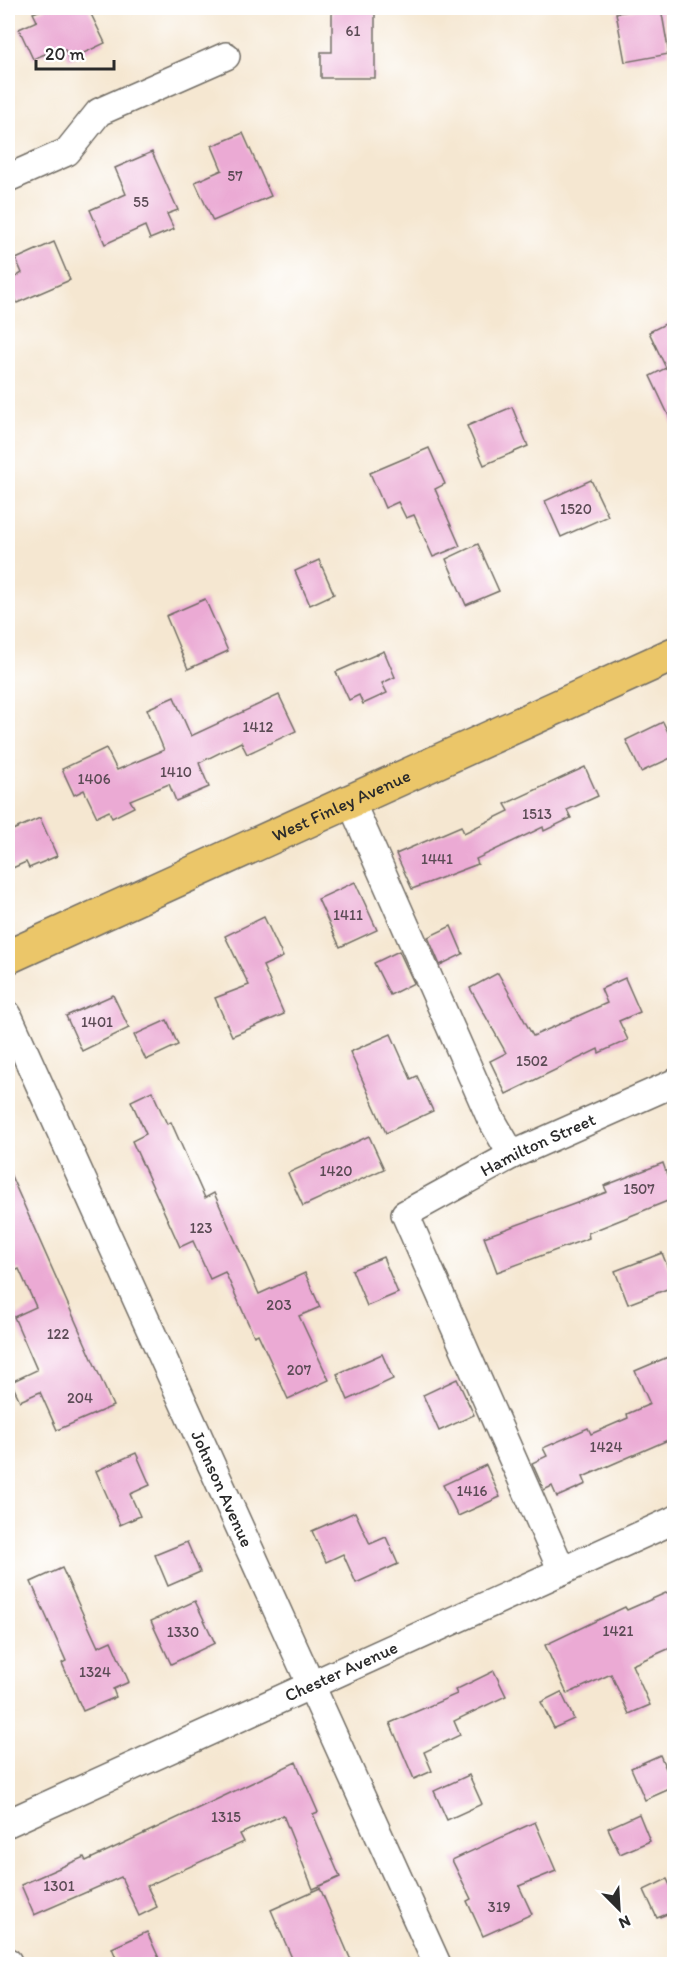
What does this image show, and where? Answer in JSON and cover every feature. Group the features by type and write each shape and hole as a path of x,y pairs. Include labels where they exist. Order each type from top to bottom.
{"main road":[{"name":"West Finley Avenue","path":"8,957 675,654"}],"street":[{"path":"8,178 67,152 99,112 226,56"},
{"path":"351,802 490,1117 512,1155"},
{"name":"Johnson Avenue","path":"8,1015 437,1965"},
{"name":"Hamilton Street","path":"562,1571 405,1214 512,1155 675,1083"},
{"name":"Chester Avenue","path":"8,1823 675,1520"}],"building":[{"path":"46,8 88,8 105,43 69,60 65,50 47,58 45,54 33,59 19,29 37,21 33,13"},
{"path":"661,8 669,54 625,62 616,13"},
{"path":"332,10 375,10 375,78 321,78 321,52 332,52"},
{"path":"243,133 271,196 213,221 195,182 222,170 212,146"},
{"path":"152,152 178,210 167,214 174,229 150,239 145,226 105,244 90,210 126,194 115,168"},
{"path":"54,242 70,280 17,303 8,282 22,273 16,259"},
{"path":"675,319 675,429 650,376 666,368 649,332"},
{"path":"512,407 528,446 484,465 467,426"},
{"path":"429,448 445,484 435,489 460,546 433,557 414,515 406,518 398,502 385,508 370,473"},
{"path":"591,480 608,516 561,537 545,501"},
{"path":"478,544 499,591 466,605 446,559"},
{"path":"319,560 334,594 310,605 295,571"},
{"path":"205,599 228,651 188,669 166,616"},
{"path":"384,651 395,677 382,683 387,693 363,704 359,695 349,700 336,672"},
{"path":"279,695 296,731 247,754 241,742 199,763 209,787 176,801 169,784 130,800 134,807 112,818 109,811 97,817 84,790 74,795 62,769 106,748 117,770 164,750 147,709 174,697 191,736"},
{"path":"663,722 675,746 675,756 641,772 626,740"},
{"path":"585,767 598,796 567,810 571,818 544,831 543,827 476,859 478,864 412,889 396,854 461,826 464,833 509,811 505,804"},
{"path":"40,818 57,856 29,868 26,862 8,870 8,832"},
{"path":"355,882 377,930 340,947 318,899"},
{"path":"264,917 283,957 263,966 284,1014 232,1036 215,998 249,985 225,936"},
{"path":"451,926 463,954 440,965 428,937"},
{"path":"399,951 414,983 390,995 374,963"},
{"path":"498,973 533,1036 607,1003 601,989 625,978 640,1012 619,1021 628,1040 599,1053 598,1049 506,1094 490,1061 506,1053 470,988"},
{"path":"113,995 129,1028 82,1051 66,1016"},
{"path":"167,1020 178,1045 146,1060 134,1035"},
{"path":"391,1034 411,1079 417,1076 433,1111 386,1133 350,1052"},
{"path":"152,1091 167,1124 171,1122 205,1198 214,1193 259,1294 305,1273 320,1307 299,1316 329,1380 288,1399 258,1334 254,1336 225,1272 210,1279 193,1241 180,1247 132,1141 146,1134 131,1101"},
{"path":"369,1136 384,1169 303,1206 288,1173"},
{"path":"663,1163 675,1198 588,1233 589,1238 497,1272 484,1237 607,1192 604,1186"},
{"path":"8,1169 113,1406 57,1430 40,1392 20,1401 11,1382 37,1370 14,1317 36,1307 19,1269 8,1274"},
{"path":"662,1253 675,1286 628,1304 615,1271"},
{"path":"383,1257 398,1293 367,1306 352,1270"},
{"path":"382,1354 393,1379 348,1400 337,1374"},
{"path":"675,1354 675,1437 583,1477 586,1484 557,1497 552,1486 544,1490 532,1463 547,1456 543,1448 588,1428 591,1434 628,1418 627,1414 650,1404 635,1371"},
{"path":"457,1379 474,1415 439,1431 423,1395"},
{"path":"136,1453 150,1485 130,1494 140,1516 120,1525 96,1471"},
{"path":"486,1465 500,1497 458,1516 443,1485"},
{"path":"355,1512 370,1544 386,1537 398,1564 356,1583 343,1554 326,1562 312,1531"},
{"path":"187,1542 200,1572 168,1586 155,1555"},
{"path":"62,1568 98,1647 111,1641 129,1682 113,1689 116,1697 83,1711 62,1663 66,1661 31,1582"},
{"path":"668,1592 675,1605 675,1646 632,1665 650,1705 629,1714 611,1674 567,1694 545,1645 625,1607 627,1610"},
{"path":"195,1601 215,1643 171,1664 151,1621"},
{"path":"494,1671 506,1696 454,1721 460,1735 424,1752 432,1771 414,1779 390,1723 457,1694 455,1690"},
{"path":"561,1692 574,1719 554,1728 541,1702"},
{"path":"660,1755 674,1787 645,1800 631,1768"},
{"path":"296,1762 318,1812 313,1814 340,1877 313,1889 283,1815 240,1834 244,1842 147,1886 157,1907 139,1916 121,1877 34,1915 21,1885 84,1857 86,1861"},
{"path":"469,1775 482,1804 447,1820 434,1791"},
{"path":"639,1814 650,1841 620,1854 608,1828"},
{"path":"535,1822 556,1871 519,1886 532,1914 483,1936 467,1901 471,1899 452,1860"},
{"path":"667,1879 675,1896 675,1911 657,1918 644,1890"},
{"path":"320,1888 353,1965 295,1965 271,1910"},
{"path":"147,1932 162,1965 119,1965 112,1948"}]}
